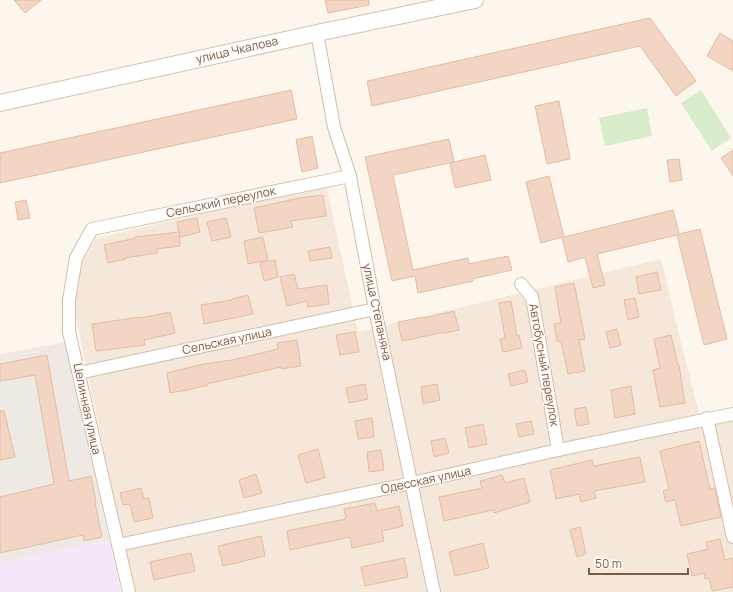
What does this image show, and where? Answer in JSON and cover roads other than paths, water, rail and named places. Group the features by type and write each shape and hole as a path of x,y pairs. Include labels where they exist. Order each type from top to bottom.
{"main road":[{"name":"улица Чкалова","path":"0,103 317,32 467,1"}],"street":[{"name":"улица Степаняна","path":"317,32 334,127 350,176 434,592"},
{"name":"Сельский переулок","path":"92,228 350,176"},
{"name":"Целинная улица","path":"92,228 76,258 69,300 70,332 128,592"},
{"name":"Автобусный переулок","path":"521,284 532,298 558,450"},
{"name":"Сельская улица","path":"79,372 376,309"},
{"name":"Одесская улица","path":"118,545 412,483 707,418 733,414"},
{"path":"707,418 733,537"}]}
